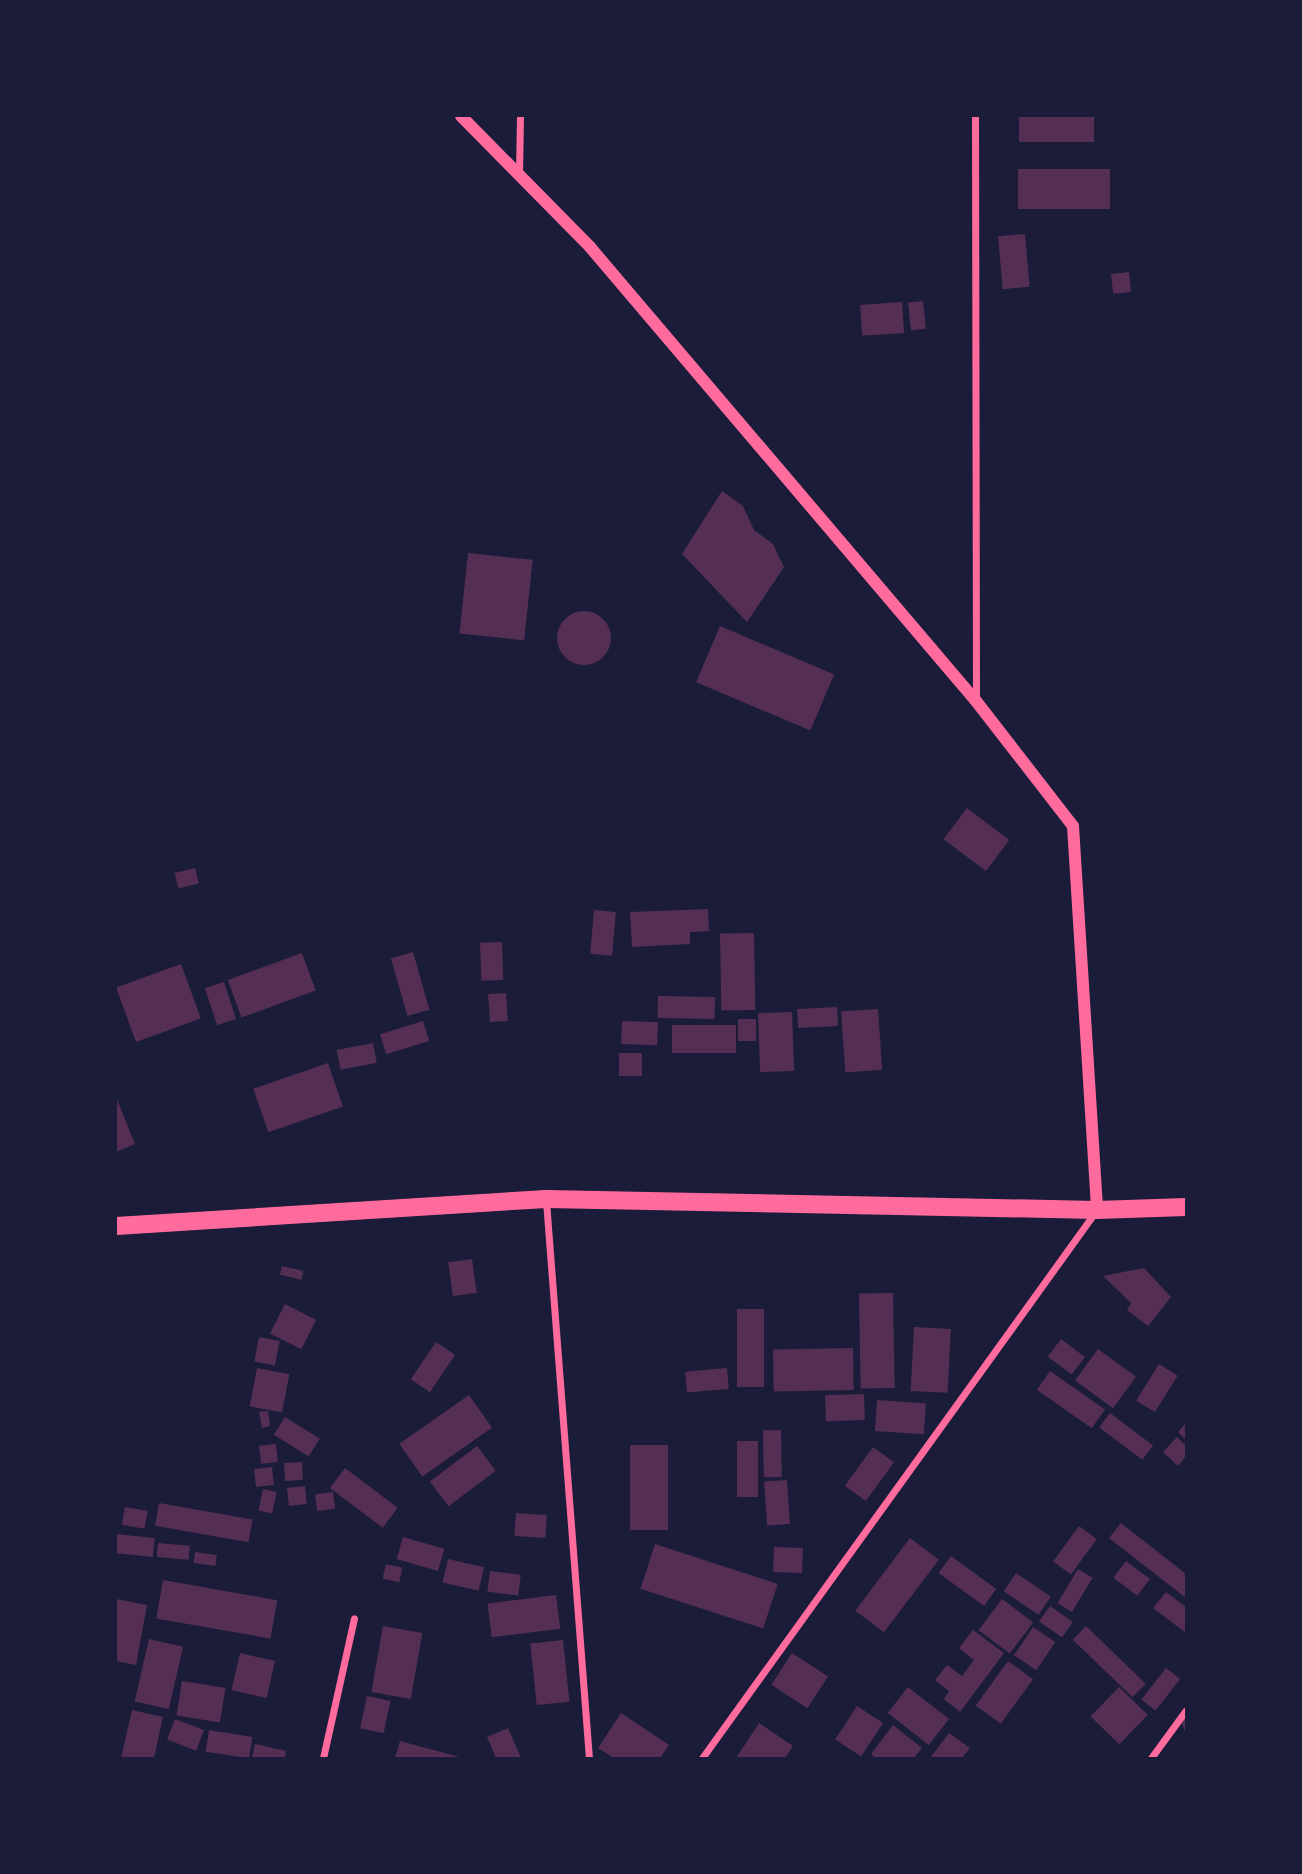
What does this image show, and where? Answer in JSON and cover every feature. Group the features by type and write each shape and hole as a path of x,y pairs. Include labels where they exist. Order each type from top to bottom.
{"main road":[{"path":"116,1226 546,1199 1097,1210 1186,1207"}],"street":[{"path":"461,116 590,247 976,701 1073,827 1097,1210 702,1759"},
{"path":"519,175 520,116"},
{"path":"975,116 976,701"},
{"path":"546,1199 589,1759"},
{"path":"323,1759 354,1618"},
{"path":"1151,1759 1186,1710"}],"building":[{"path":"1019,116 1094,116 1094,142 1019,142"},
{"path":"1018,169 1110,169 1110,209 1018,209"},
{"path":"1025,234 1030,287 1003,289 998,236"},
{"path":"1129,272 1131,292 1113,294 1111,274"},
{"path":"923,301 926,329 911,330 908,303"},
{"path":"902,302 904,333 862,336 860,305"},
{"path":"722,491 743,506 754,530 773,544 784,567 747,622 682,554"},
{"path":"468,553 533,560 524,640 460,634"},
{"path":"584,611 603,619 611,638 603,657 584,665 565,657 557,638 565,619"},
{"path":"720,626 834,674 810,731 696,682"},
{"path":"967,808 1009,840 986,871 944,839"},
{"path":"195,868 199,884 178,889 175,873"},
{"path":"708,909 709,931 690,932 690,944 632,947 630,912"},
{"path":"594,910 616,912 612,956 590,954"},
{"path":"754,933 755,1010 721,1011 720,934"},
{"path":"502,942 503,980 481,981 480,943"},
{"path":"413,952 430,1010 407,1016 391,958"},
{"path":"302,953 316,991 241,1018 228,980"},
{"path":"181,964 201,1019 136,1042 116,988"},
{"path":"224,982 236,1019 217,1025 205,988"},
{"path":"506,993 508,1021 490,1022 488,994"},
{"path":"658,996 715,997 715,1019 658,1018"},
{"path":"837,1007 838,1026 798,1028 797,1009"},
{"path":"878,1009 882,1070 845,1072 841,1012"},
{"path":"792,1012 794,1071 760,1072 758,1013"},
{"path":"738,1019 756,1019 756,1041 738,1041"},
{"path":"423,1021 429,1041 386,1054 380,1034"},
{"path":"622,1021 658,1022 657,1045 621,1044"},
{"path":"672,1025 736,1025 736,1053 672,1053"},
{"path":"373,1043 377,1063 340,1070 337,1050"},
{"path":"619,1053 642,1053 642,1076 619,1076"},
{"path":"328,1063 343,1106 268,1132 253,1089"},
{"path":"116,1097 135,1144 116,1152"},
{"path":"472,1259 477,1293 453,1296 448,1262"},
{"path":"282,1266 303,1271 301,1280 280,1275"},
{"path":"1144,1268 1171,1297 1148,1326 1127,1310 1131,1303 1103,1276"},
{"path":"893,1293 895,1388 861,1389 859,1294"},
{"path":"285,1304 316,1320 301,1349 270,1333"},
{"path":"737,1309 764,1309 764,1387 737,1387"},
{"path":"914,1327 951,1329 948,1393 911,1391"},
{"path":"259,1337 280,1341 275,1366 254,1362"},
{"path":"1061,1339 1085,1357 1072,1375 1048,1357"},
{"path":"436,1342 455,1355 430,1392 411,1379"},
{"path":"853,1348 854,1390 774,1391 773,1349"},
{"path":"1098,1349 1136,1377 1113,1408 1075,1381"},
{"path":"1159,1364 1178,1376 1155,1412 1136,1400"},
{"path":"257,1368 289,1374 282,1413 250,1406"},
{"path":"727,1368 729,1389 687,1393 685,1372"},
{"path":"1050,1371 1105,1409 1092,1428 1037,1390"},
{"path":"864,1394 865,1420 826,1421 825,1395"},
{"path":"469,1395 492,1428 422,1477 399,1444"},
{"path":"877,1400 926,1403 924,1434 875,1431"},
{"path":"268,1411 270,1426 262,1428 259,1412"},
{"path":"1110,1413 1153,1445 1142,1460 1099,1427"},
{"path":"285,1417 320,1439 309,1457 274,1435"},
{"path":"1186,1423 1186,1440 1178,1432"},
{"path":"763,1430 781,1430 782,1477 764,1477"},
{"path":"1177,1437 1186,1446 1186,1456 1178,1466 1163,1452"},
{"path":"737,1441 758,1441 758,1497 737,1497"},
{"path":"276,1444 278,1462 261,1464 259,1446"},
{"path":"630,1445 668,1445 668,1530 630,1530"},
{"path":"477,1446 496,1471 449,1506 430,1482"},
{"path":"873,1447 894,1462 866,1501 845,1486"},
{"path":"302,1462 303,1480 285,1481 284,1463"},
{"path":"272,1467 274,1485 256,1487 254,1469"},
{"path":"345,1468 398,1508 383,1528 330,1488"},
{"path":"787,1480 790,1524 767,1525 764,1482"},
{"path":"305,1486 307,1504 289,1506 287,1488"},
{"path":"263,1489 277,1492 272,1513 258,1511"},
{"path":"333,1492 335,1509 317,1511 315,1494"},
{"path":"159,1503 253,1519 249,1542 155,1526"},
{"path":"125,1507 148,1511 145,1529 122,1525"},
{"path":"516,1513 547,1515 545,1538 514,1536"},
{"path":"1121,1523 1186,1574 1186,1598 1109,1538"},
{"path":"1079,1526 1097,1539 1071,1575 1053,1562"},
{"path":"116,1534 155,1538 153,1557 116,1553"},
{"path":"403,1537 444,1549 438,1571 397,1559"},
{"path":"910,1538 939,1560 884,1632 855,1611"},
{"path":"158,1543 190,1546 189,1560 157,1557"},
{"path":"655,1544 778,1584 763,1629 640,1589"},
{"path":"774,1547 803,1548 802,1573 773,1572"},
{"path":"195,1552 217,1555 215,1566 193,1563"},
{"path":"951,1556 996,1589 984,1606 939,1573"},
{"path":"448,1559 484,1567 479,1591 443,1582"},
{"path":"1126,1561 1150,1579 1137,1596 1113,1578"},
{"path":"386,1564 403,1568 399,1582 383,1579"},
{"path":"1078,1569 1093,1578 1072,1612 1057,1603"},
{"path":"490,1571 521,1575 518,1596 487,1592"},
{"path":"1016,1573 1051,1596 1039,1615 1004,1591"},
{"path":"163,1580 277,1600 270,1639 156,1618"},
{"path":"1166,1592 1186,1607 1186,1633 1153,1608"},
{"path":"556,1595 560,1629 492,1637 488,1603"},
{"path":"116,1599 147,1605 136,1665 116,1661"},
{"path":"1002,1599 1033,1622 1010,1654 979,1630"},
{"path":"1050,1606 1073,1622 1062,1638 1039,1622"},
{"path":"383,1626 422,1633 411,1699 371,1692"},
{"path":"1086,1626 1146,1684 1133,1697 1073,1640"},
{"path":"1033,1627 1055,1642 1036,1670 1014,1655"},
{"path":"973,1630 1004,1653 960,1712 944,1699 949,1691 935,1680 947,1665 962,1676 974,1660 959,1648"},
{"path":"149,1639 183,1647 169,1709 135,1701"},
{"path":"563,1640 569,1702 537,1705 530,1643"},
{"path":"240,1653 275,1661 267,1698 231,1690"},
{"path":"792,1653 828,1676 807,1708 771,1685"},
{"path":"1008,1661 1033,1679 1001,1724 976,1705"},
{"path":"1166,1668 1180,1679 1156,1711 1141,1700"},
{"path":"182,1681 225,1688 220,1722 177,1716"},
{"path":"908,1687 949,1719 929,1745 888,1713"},
{"path":"1119,1687 1148,1715 1119,1744 1091,1716"},
{"path":"367,1696 390,1701 384,1733 360,1728"},
{"path":"857,1706 883,1723 861,1756 835,1740"},
{"path":"132,1710 163,1717 154,1758 121,1758"},
{"path":"621,1713 669,1745 660,1758 614,1758 598,1748"},
{"path":"1186,1715 1186,1734 1182,1724"},
{"path":"175,1719 204,1730 196,1751 167,1740"},
{"path":"759,1723 793,1746 785,1758 736,1758"},
{"path":"893,1725 922,1748 914,1758 876,1758 871,1754"},
{"path":"508,1728 521,1758 496,1758 487,1737"},
{"path":"209,1730 252,1737 249,1758 206,1752"},
{"path":"949,1733 970,1748 962,1758 930,1758"},
{"path":"400,1741 463,1758 395,1758"},
{"path":"255,1744 286,1751 285,1758 252,1758"}]}
